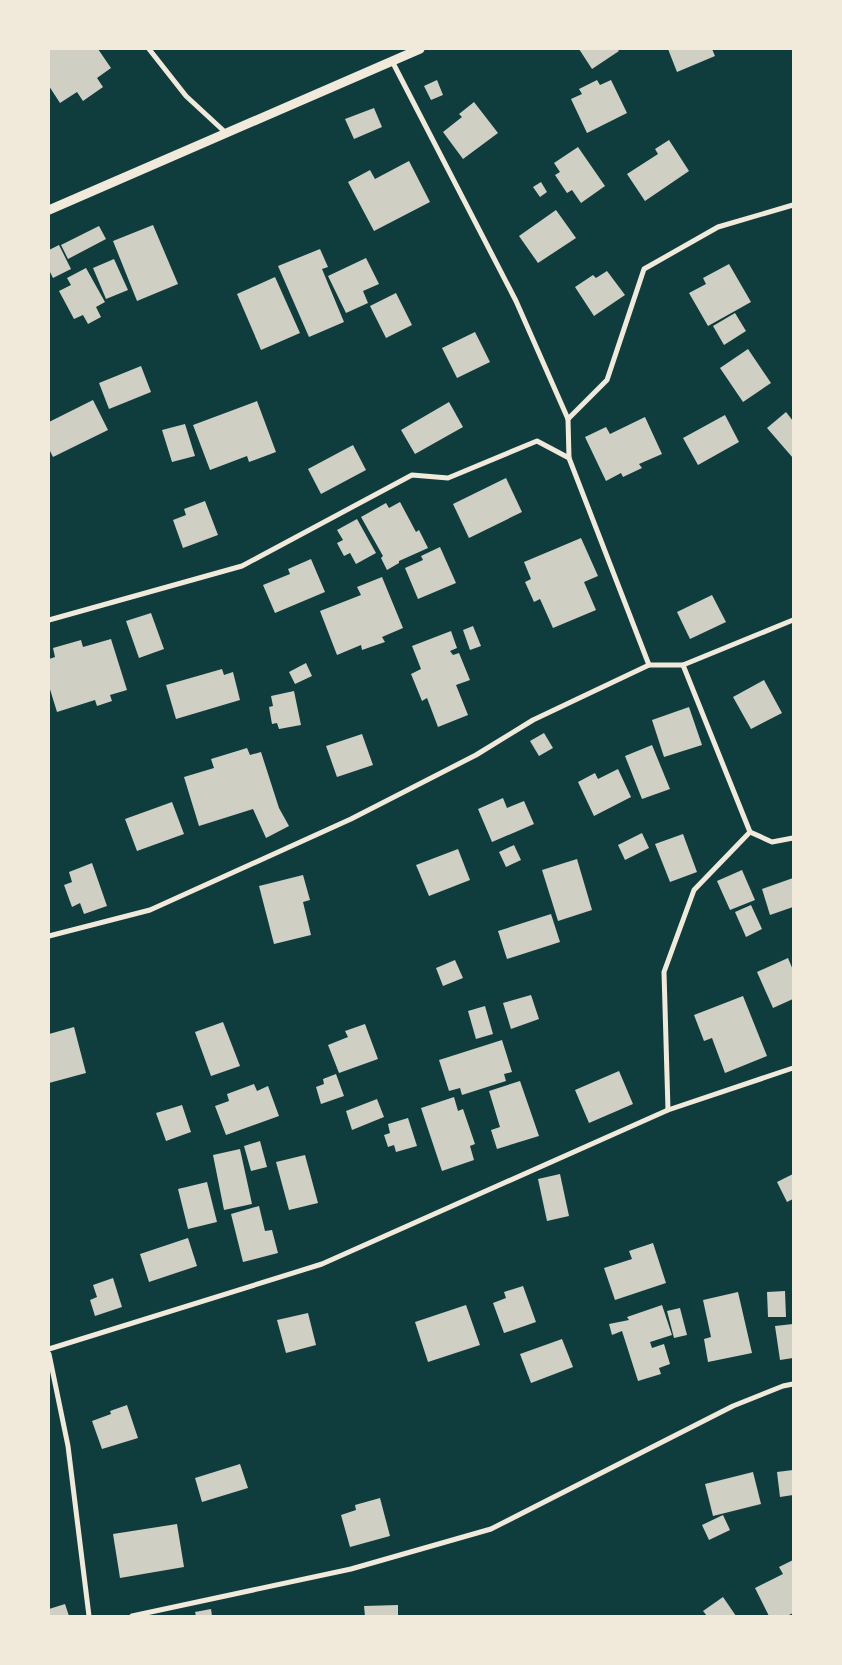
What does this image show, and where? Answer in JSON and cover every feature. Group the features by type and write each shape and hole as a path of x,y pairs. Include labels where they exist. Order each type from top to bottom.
{"street":[{"path":"149,49 186,96 226,133"},
{"path":"49,210 420,49"},
{"path":"392,61 516,300 568,419 569,458 649,665"},
{"path":"568,419 607,380 644,269 718,227 793,206"},
{"path":"49,620 242,566 412,475 448,478 536,441 569,458"},
{"path":"49,936 150,910 351,819 476,755 533,720 649,665 683,665 793,620"},
{"path":"683,665 750,832 772,842 793,838"},
{"path":"668,1110 664,972 694,890 750,832"},
{"path":"49,1349 322,1264 668,1110 793,1068"},
{"path":"49,1354 68,1446 89,1616"},
{"path":"132,1616 351,1568 491,1529 733,1406 783,1386 793,1384"}],"building":[{"path":"49,49 98,49 111,68 97,78 103,87 83,101 77,92 60,103 49,86"},
{"path":"579,49 617,49 619,51 592,69"},
{"path":"668,49 712,49 715,56 677,72"},
{"path":"437,80 443,95 431,100 424,86"},
{"path":"597,80 600,85 611,80 627,113 587,133 571,99 582,94 579,89"},
{"path":"474,102 498,133 463,159 443,132 462,117 459,114"},
{"path":"374,108 382,127 354,139 345,119"},
{"path":"669,140 689,171 645,201 627,174 658,154 655,149"},
{"path":"578,147 605,186 581,203 572,190 567,193 555,175 560,172 554,163"},
{"path":"409,161 430,202 374,231 348,182 370,170 375,179"},
{"path":"541,182 547,192 540,197 533,187"},
{"path":"556,210 576,238 538,263 519,236"},
{"path":"153,225 178,284 137,301 113,241"},
{"path":"99,226 106,239 68,259 61,245"},
{"path":"59,245 71,269 53,278 49,270 49,250"},
{"path":"320,249 328,267 322,269 344,322 309,337 278,266"},
{"path":"366,258 379,284 363,291 368,303 346,313 328,276"},
{"path":"114,259 128,290 106,299 93,268"},
{"path":"729,264 751,302 708,326 689,293 706,284 703,278"},
{"path":"86,268 105,302 96,307 101,317 88,324 83,315 74,319 59,291 71,285 67,278"},
{"path":"607,271 625,295 594,316 575,287 593,275 596,278"},
{"path":"275,277 300,333 261,350 237,294"},
{"path":"396,293 412,325 386,338 370,306"},
{"path":"735,313 746,331 724,345 713,326"},
{"path":"475,332 490,362 457,378 442,348"},
{"path":"748,349 771,383 743,402 720,368"},
{"path":"141,366 151,392 109,409 99,383"},
{"path":"93,400 108,430 53,457 49,449 49,422"},
{"path":"257,401 276,452 249,462 247,456 210,470 193,425"},
{"path":"449,402 463,427 415,454 401,430"},
{"path":"786,412 793,421 793,458 767,428"},
{"path":"725,415 739,442 698,465 683,438"},
{"path":"645,417 662,454 639,464 642,468 623,477 621,473 606,481 585,437 606,427 610,434"},
{"path":"185,424 195,456 172,462 162,430"},
{"path":"353,445 366,470 321,494 308,469"},
{"path":"506,478 522,512 469,538 453,504"},
{"path":"205,501 218,535 183,548 173,520 186,515 184,509"},
{"path":"400,502 416,532 419,530 428,548 399,561 399,563 387,570 381,558 383,556 361,517 386,503 389,508"},
{"path":"357,519 376,553 356,564 350,553 344,556 337,543 343,540 337,530"},
{"path":"581,538 598,576 584,582 596,610 553,628 540,599 534,602 525,582 531,579 524,562"},
{"path":"440,547 456,583 418,599 405,568 423,560 421,556"},
{"path":"311,559 325,592 275,613 263,585 290,574 288,569"},
{"path":"382,577 403,628 382,637 385,642 362,650 361,645 337,655 320,611 361,595 357,587"},
{"path":"712,595 726,622 690,639 677,612"},
{"path":"151,613 164,649 139,658 126,621"},
{"path":"473,626 481,646 470,650 463,630"},
{"path":"451,631 457,648 450,651 453,655 459,653 470,680 456,685 468,715 438,727 427,698 422,701 411,674 421,669 412,646"},
{"path":"111,639 127,690 110,695 112,701 97,706 95,700 57,712 49,686 49,659 55,657 53,648 81,640 83,647"},
{"path":"306,663 312,676 295,684 289,672"},
{"path":"222,669 224,675 233,672 240,700 176,719 166,685"},
{"path":"764,680 782,713 751,729 733,697"},
{"path":"294,691 301,725 279,729 277,723 272,724 269,707 273,706 271,696"},
{"path":"689,707 702,745 664,757 652,720"},
{"path":"544,733 553,748 539,756 530,741"},
{"path":"362,734 373,765 337,777 326,746"},
{"path":"652,745 670,789 642,799 625,756"},
{"path":"247,748 250,755 261,752 279,808 289,826 266,838 253,809 199,826 184,777 214,768 211,759"},
{"path":"618,769 631,797 594,816 578,782 595,773 598,779"},
{"path":"503,798 507,808 524,801 534,824 492,842 478,809"},
{"path":"172,802 184,834 137,851 125,819"},
{"path":"642,833 649,848 625,860 618,845"},
{"path":"683,834 697,872 670,882 655,844"},
{"path":"514,845 521,860 506,867 499,852"},
{"path":"458,849 470,880 429,896 416,865"},
{"path":"577,859 592,910 558,921 542,870"},
{"path":"92,863 107,906 84,914 80,903 72,907 64,885 72,882 69,872"},
{"path":"742,870 755,900 730,910 717,881"},
{"path":"303,875 310,900 303,902 311,935 274,944 259,886"},
{"path":"793,878 793,907 770,915 762,889"},
{"path":"751,905 762,929 746,937 735,912"},
{"path":"551,914 560,942 507,959 498,931"},
{"path":"788,958 793,970 793,999 773,1008 757,972"},
{"path":"455,960 463,978 443,986 436,968"},
{"path":"531,995 539,1019 511,1029 503,1003"},
{"path":"743,996 767,1056 725,1073 712,1038 704,1041 694,1015"},
{"path":"485,1006 493,1034 476,1039 468,1011"},
{"path":"223,1022 240,1066 211,1076 195,1032"},
{"path":"365,1024 378,1059 339,1073 328,1045 348,1037 345,1031"},
{"path":"74,1027 86,1073 49,1083 49,1034"},
{"path":"502,1040 512,1072 504,1074 506,1081 462,1095 460,1088 449,1091 439,1060"},
{"path":"619,1071 633,1104 589,1123 575,1090"},
{"path":"336,1074 344,1096 321,1104 316,1087 324,1084 323,1079"},
{"path":"520,1081 539,1136 497,1149 491,1130 500,1127 489,1091"},
{"path":"254,1084 257,1091 268,1086 279,1116 226,1135 215,1106 229,1101 227,1094"},
{"path":"454,1097 458,1111 463,1109 475,1144 470,1146 474,1160 442,1171 421,1108"},
{"path":"377,1099 384,1117 352,1130 346,1111"},
{"path":"182,1105 191,1132 166,1141 156,1113"},
{"path":"408,1118 417,1146 396,1152 394,1145 388,1147 384,1135 390,1133 388,1124"},
{"path":"260,1141 267,1167 251,1171 244,1146"},
{"path":"240,1149 252,1204 224,1210 213,1155"},
{"path":"305,1155 318,1203 289,1210 276,1162"},
{"path":"560,1174 569,1216 547,1221 538,1179"},
{"path":"793,1174 793,1199 787,1202 777,1182"},
{"path":"207,1182 217,1222 188,1229 178,1189"},
{"path":"259,1206 265,1231 272,1230 278,1253 243,1262 231,1214"},
{"path":"188,1238 197,1266 149,1282 140,1254"},
{"path":"653,1243 666,1283 615,1300 604,1268 632,1259 629,1251"},
{"path":"113,1278 122,1307 95,1316 90,1300 97,1297 93,1285"},
{"path":"523,1286 536,1322 504,1333 493,1303 506,1298 504,1292"},
{"path":"785,1291 786,1317 768,1317 767,1292"},
{"path":"738,1292 752,1353 708,1362 704,1339 711,1337 703,1300"},
{"path":"466,1305 480,1345 428,1362 415,1322"},
{"path":"662,1305 672,1335 650,1342 652,1348 664,1344 670,1364 659,1368 661,1374 638,1381 622,1331 612,1335 609,1324 629,1320 627,1317"},
{"path":"680,1308 687,1335 674,1338 667,1311"},
{"path":"308,1313 316,1345 286,1353 277,1320"},
{"path":"793,1324 793,1358 780,1360 775,1326"},
{"path":"562,1339 573,1367 531,1383 520,1354"},
{"path":"127,1405 138,1438 102,1449 92,1421 111,1414 110,1411"},
{"path":"240,1464 248,1488 202,1502 195,1478"},
{"path":"793,1470 793,1495 780,1497 777,1472"},
{"path":"753,1472 761,1504 713,1516 705,1484"},
{"path":"380,1498 390,1536 350,1547 341,1515 356,1510 355,1505"},
{"path":"723,1515 730,1530 709,1540 702,1525"},
{"path":"177,1524 184,1567 120,1578 113,1534"},
{"path":"793,1560 793,1613 787,1616 769,1616 755,1588 783,1574 779,1567"},
{"path":"723,1597 736,1616 707,1616 703,1611"},
{"path":"65,1604 69,1616 49,1616 49,1609"},
{"path":"398,1605 398,1616 365,1616 364,1606"},
{"path":"211,1609 212,1616 196,1616 195,1612"}]}
